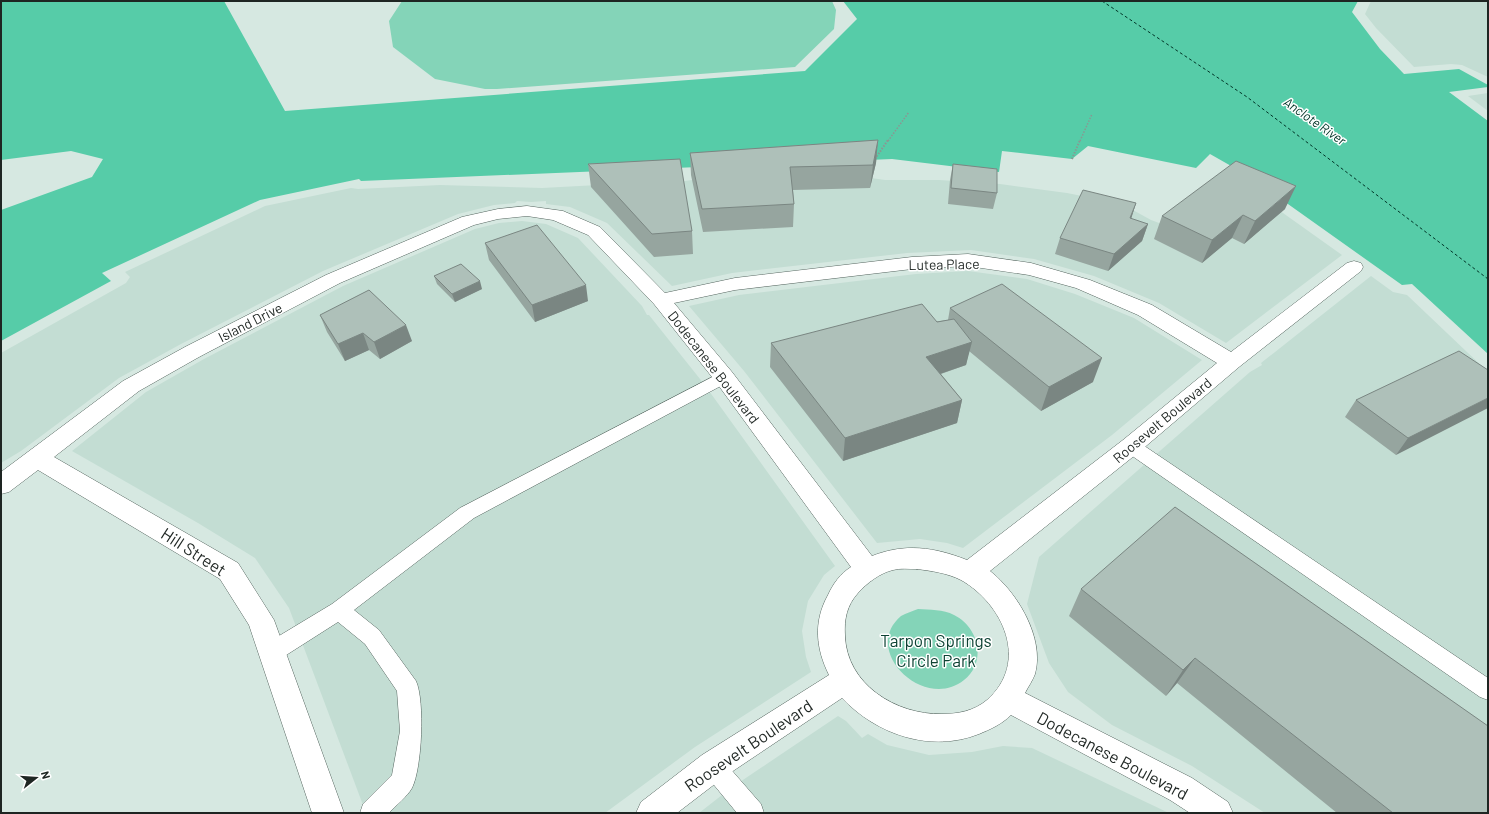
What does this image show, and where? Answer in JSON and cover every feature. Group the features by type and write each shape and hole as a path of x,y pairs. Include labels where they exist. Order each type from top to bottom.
{"street":[{"name":"Dodecanese Boulevard","path":"526,212 557,215 594,231 661,300 724,377 867,569"},
{"name":"Island Drive","path":"1,485 131,386 192,352 333,279 468,221 498,214 526,212"},
{"name":"Lutea Place","path":"661,300 735,284 912,263 968,260 1031,269 1084,284 1145,310 1232,362"},
{"name":"Roosevelt Boulevard","path":"970,572 1131,446 1232,362 1354,267"},
{"name":"Hill Street","path":"37,458 229,571 261,620 328,813"},
{"path":"917,558 944,562 970,572 994,591 1013,616 1022,644 1021,673 1008,699 986,717 958,728 926,728 894,720 867,703 846,680 833,654 830,629 835,604 848,584 867,569 890,560 917,558"},
{"name":"Roosevelt Boulevard","path":"652,813 713,766 846,680"},
{"name":"Dodecanese Boulevard","path":"1008,699 1181,789 1217,813"}],"lane":[{"path":"272,652 339,610 467,512 724,377"},
{"path":"1131,446 1488,690"},
{"path":"339,610 372,637 408,688 412,731 403,781 372,813"},
{"path":"713,766 752,813"}],"path":[{"path":"874,160 909,112"},
{"path":"1072,159 1092,114"}],"shaded area":[{"path":"1371,1 1488,1 1488,77 1462,65 1451,64 1414,67 1376,28 1365,14"},
{"path":"1488,93 1488,111 1468,96"},
{"path":"829,172 885,180 939,180 1000,184 1067,193 1122,204 1151,220 1178,230 1255,193 1342,255 1226,343 1159,303 1094,276 1034,259 971,250 907,253 732,273 672,286 607,223 570,207 546,204 546,201 517,201 515,203 494,205 458,214 323,271 181,344 119,378 21,451 1,463 1,353 126,283 130,277 125,272 265,206 351,188 358,189 440,185 542,188 635,183 671,183 734,174"},
{"path":"522,221 546,224 578,238 642,306 647,315 649,315 704,384 835,566 824,575 808,601 802,631 806,657 811,672 695,747 605,813 366,813 289,608 255,558 198,523 72,451 146,392 204,359 343,286 475,229 499,223"},
{"path":"968,271 1027,279 1075,294 1134,318 1202,360 1112,435 963,548 947,543 920,539 877,543 744,371 689,306 739,295 916,274"},
{"path":"1371,276 1393,292 1407,295 1488,372 1488,813 1265,813 1192,766 1112,725 1068,692 1049,663 1027,604 1039,557 1250,372 1262,365 1261,363"},
{"path":"838,716 846,721 862,738 868,734 887,745 929,755 972,752 1003,746 1032,748 1169,813 699,813 731,788"}],"green space":[{"path":"402,1 832,1 836,10 834,29 795,67 485,89 435,79 393,47 389,21"},
{"name":"Tarpon Springs Circle Park","path":"918,609 936,610 950,613 963,620 969,628 977,645 978,655 976,664 971,673 964,680 948,688 932,688 916,683 902,673 893,660 888,645 890,630 901,616"}],"water":[{"name":"Anclote River","path":"1,1 224,1 285,111 805,71 857,19 843,1 1358,1 1352,12 1380,49 1404,74 1459,69 1488,85 1488,87 1449,92 1488,121 1488,354 1412,284 1402,285 1247,175 1210,154 1196,168 1088,146 1072,159 1002,151 999,172 892,159 361,181 359,179 260,200 102,273 111,281 1,341 1,210 92,177 103,159 71,151 1,160"}],"building":[{"path":"878,140 873,165 790,167 794,204 702,209 690,153"},
{"path":"680,159 692,231 652,234 588,164"},
{"path":"1236,161 1296,186 1255,221 1243,215 1212,240 1162,216"},
{"path":"953,164 997,169 997,193 951,188"},
{"path":"1083,190 1136,203 1130,218 1148,224 1114,254 1060,238"},
{"path":"537,225 586,285 532,305 485,243"},
{"path":"461,264 480,281 452,294 434,276"},
{"path":"1002,284 1102,358 1049,387 950,308"},
{"path":"369,290 406,325 374,342 363,333 338,344 320,315"},
{"path":"922,304 937,322 954,319 972,342 926,357 962,400 845,438 771,343"},
{"path":"1459,351 1488,370 1488,398 1408,438 1356,400"},
{"path":"1175,507 1488,726 1488,813 1393,813 1195,658 1183,670 1081,589"}],"ferry route":[{"path":"1102,1 1247,97 1488,279"}]}
